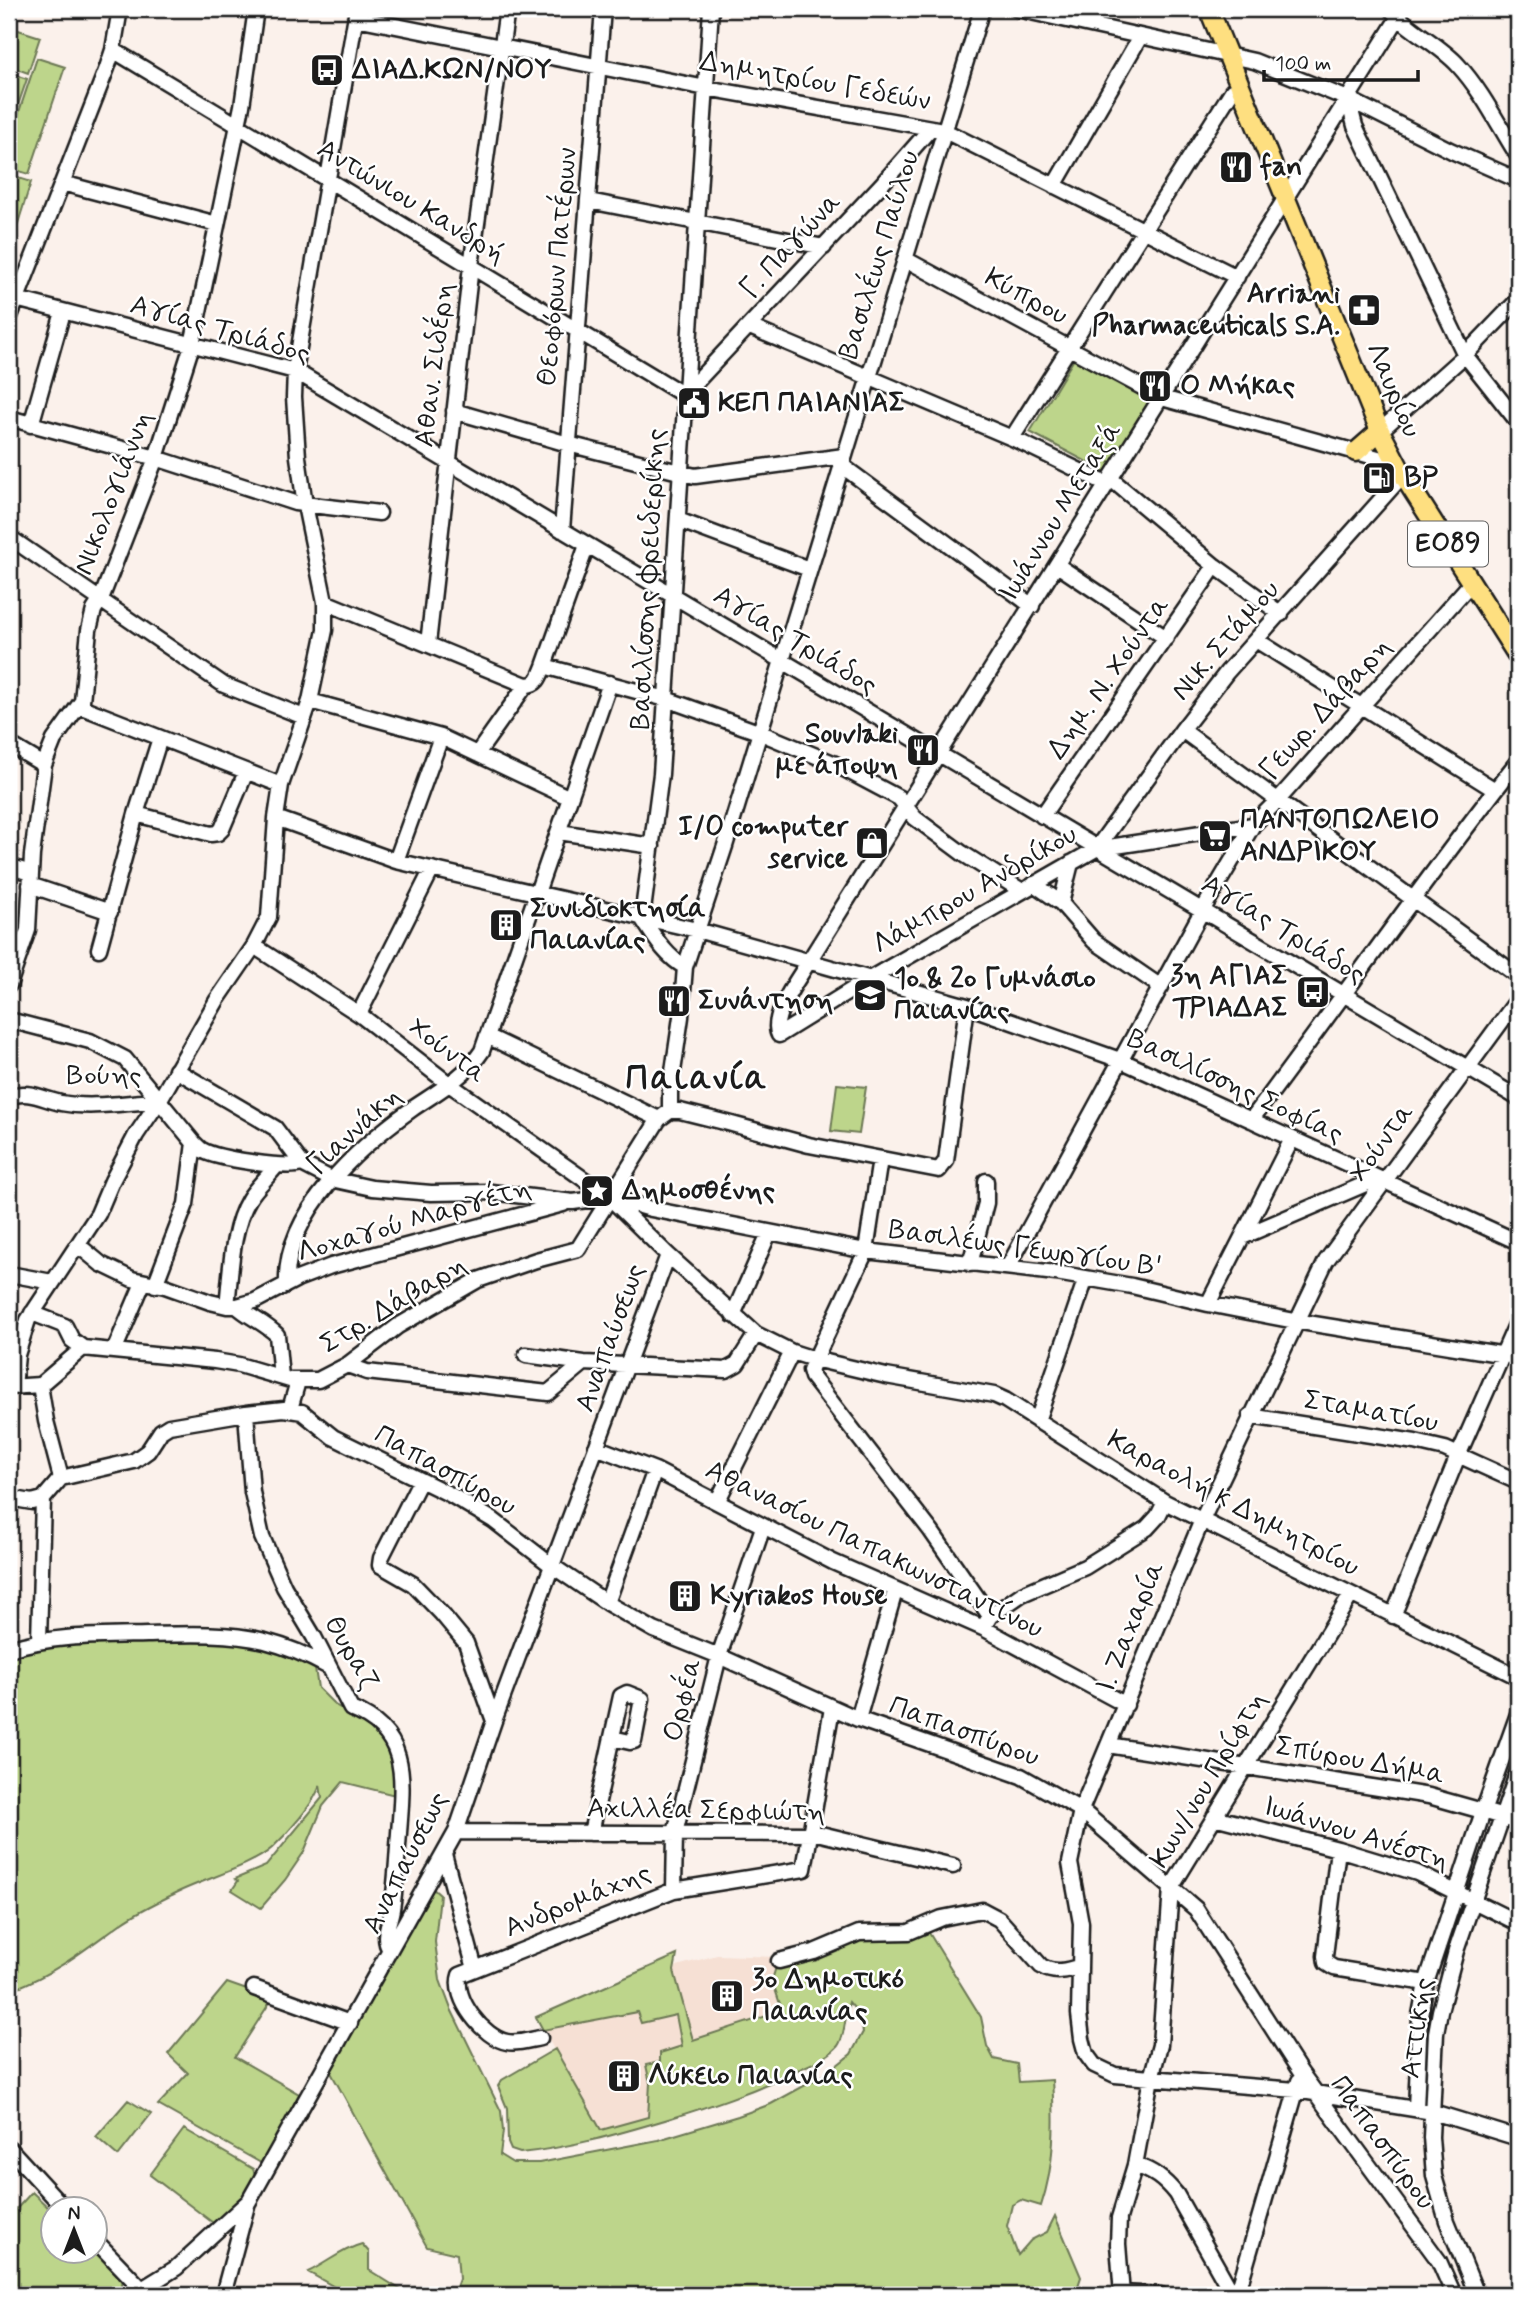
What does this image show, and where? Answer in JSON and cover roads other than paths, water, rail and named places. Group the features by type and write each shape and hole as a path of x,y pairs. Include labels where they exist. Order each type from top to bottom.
{"main road":[{"name":"Λαυρίου","path":"1209,9 1380,431 1400,469 1518,656"},
{"path":"1356,452 1380,431"}],"street":[{"path":"11,310 113,50 120,9"},
{"name":"Νικολογιάννη","path":"9,985 27,939 30,879 44,765 54,740 79,706 84,694 89,630 94,610 101,599 156,458 192,345 238,126 256,9"},
{"name":"Αθαν. Σιδέρη","path":"428,644 471,266 507,9"},
{"name":"Θεοφόρων Πατέρων","path":"562,530 603,9"},
{"name":"Βασιλίσσης Φρειδερίκης","path":"642,918 661,774 711,9"},
{"name":"Βασιλέως Παύλου","path":"664,1115 681,1017 685,967 761,733 905,259 937,129 982,9"},
{"path":"1017,9 1254,61 1348,99 1452,151 1518,180"},
{"path":"83,1348 40,1385 11,1387 20,1344 32,1313 98,1214 136,1135 159,1101 217,1000 254,946 269,917 281,785 310,701 325,630 325,602 305,505 294,397 296,371 356,13"},
{"name":"Δημητρίου Γεδεών","path":"356,13 599,67 937,129 1237,278"},
{"path":"1394,14 1458,65 1518,156"},
{"name":"Ιωάννου Μεταξά","path":"779,1035 775,1027 779,1012 809,961 1348,99 1394,14"},
{"path":"1054,186 1140,37"},
{"name":"Αντώνιου Κανδρή","path":"113,50 684,395"},
{"path":"1012,438 1232,91 1241,88"},
{"path":"1348,99 1355,126 1465,355 1518,422"},
{"name":"Γ. Παγώνα","path":"684,395 937,129"},
{"path":"62,183 217,224"},
{"path":"589,201 824,247"},
{"name":"Κύπρου","path":"905,259 1161,398 1356,452 1400,469"},
{"path":"1380,431 1465,355 1518,300"},
{"name":"Αγίας Τριάδος","path":"11,310 63,312 296,371 1518,1098"},
{"path":"31,425 63,312"},
{"path":"750,327 1109,482 1215,566 1281,614"},
{"path":"454,411 568,444 695,476 842,461 1032,606"},
{"path":"9,418 156,458 305,505 379,513"},
{"name":"Νικ. Στάμου","path":"1097,849 1227,672 1281,614 1400,469"},
{"path":"678,520 809,569"},
{"path":"9,537 225,685 304,717"},
{"path":"325,602 526,685 535,684 544,666 587,545"},
{"path":"1057,565 1166,638"},
{"name":"Δημ. Ν. Χούντα","path":"1042,816 1215,566"},
{"name":"Γεωρ. Δάβαρη","path":"1009,1267 1202,911 1253,825 1472,582"},
{"path":"1256,640 1495,790"},
{"path":"544,666 666,699 761,733 833,763 899,798 915,818 962,853 1061,903 1094,941 1161,987"},
{"name":"Γιαννάκη","path":"287,1283 293,1247 310,1209 331,1179 409,1111 449,1084 473,1063 487,1036 610,683"},
{"path":"477,754 526,685"},
{"path":"310,701 441,737 570,798"},
{"path":"79,706 281,785"},
{"path":"1182,730 1518,976"},
{"path":"396,861 441,737"},
{"path":"99,949 159,738"},
{"path":"9,744 44,765"},
{"path":"1251,1120 1518,761"},
{"path":"136,814 211,834 218,833 246,772"},
{"name":"Βασιλίσσης Σοφίας","path":"276,818 396,861 697,930 967,1006 1120,1060 1518,1242"},
{"name":"Λάμπρου Ανδρίκου","path":"779,1035 871,978 1097,849 1253,825"},
{"path":"558,832 652,846"},
{"path":"1061,903 1071,863"},
{"path":"9,866 30,879 110,912"},
{"path":"359,1014 432,869"},
{"path":"642,918 662,948 685,967"},
{"name":"Χούντα","path":"254,946 359,1014 449,1084 608,1198"},
{"name":"Χούντα","path":"1295,1321 1326,1261 1380,1181 1518,999"},
{"path":"487,1036 664,1115 680,1111 809,1145 939,1170 946,1161 967,1006"},
{"path":"9,1020 90,1041 125,1059 201,1150 277,1165 302,1164"},
{"path":"176,1070 275,1128 302,1164 331,1179 372,1188 431,1193 491,1192 573,1202 608,1198"},
{"name":"Βούης","path":"9,1097 34,1094 78,1105 159,1101"},
{"name":"Στρ. Δάβαρη","path":"298,1381 317,1380 347,1365 398,1326 478,1280 536,1260 579,1249 608,1198 664,1115"},
{"path":"1208,1304 1292,1139"},
{"path":"114,1351 186,1205 194,1143"},
{"path":"880,1159 866,1251 810,1370 812,1377 931,1531 986,1622 1023,1594 1085,1567 1147,1528 1158,1516 1165,1502"},
{"path":"232,1306 234,1245 242,1216 249,1198 277,1165"},
{"path":"970,1264 986,1203 986,1181"},
{"path":"1242,1237 1380,1181"},
{"name":"Βασιλέως Γεωργίου Β'","path":"608,1198 651,1209 866,1251 1086,1278 1295,1321 1511,1356"},
{"name":"Καραολή κ Δημητρίου","path":"608,1198 756,1334 792,1352 814,1359 886,1376 994,1395 1165,1502 1518,1677"},
{"name":"Λοχαγού Μαργέτη","path":"232,1306 255,1301 287,1283 331,1266 573,1202"},
{"path":"733,1315 769,1233"},
{"path":"78,1245 101,1264 149,1284 211,1303 232,1306 267,1325 277,1335 281,1377"},
{"name":"Αναπαύσεως","path":"108,2254 142,2289 176,2268 249,2201 350,2023 456,1832 551,1565 668,1255"},
{"path":"9,1274 52,1282"},
{"path":"1037,1421 1086,1278"},
{"path":"9,1498 32,1502 43,1499 61,1478 134,1461 148,1451 161,1431 169,1426 246,1413 290,1409 298,1381 227,1362 83,1348 72,1340 65,1326 32,1313"},
{"path":"1392,1616 1458,1456 1511,1356 1518,1320"},
{"name":"Ι. Ζαχαρία","path":"1295,1321 1202,1520 1081,1811 1070,1873 1081,1923 1079,2014 1086,2054 1094,2065 1115,2075 1296,2091 1416,2109 1518,2138"},
{"path":"526,1355 584,1363 731,1369 756,1334"},
{"path":"717,1502 792,1352"},
{"path":"347,1365 367,1372 548,1393 584,1363"},
{"path":"40,1385 61,1478"},
{"name":"Παπασπύρου","path":"290,1409 302,1412 333,1437 451,1495 493,1520 551,1565 607,1603 654,1630 719,1656 858,1719 1021,1776 1081,1811 1196,1909 1301,2073 1439,2261 1454,2295"},
{"name":"Θυραζ","path":"246,1413 252,1492 262,1537 284,1587 351,1709 370,1717 390,1738 402,1767 394,1894 385,1937 390,1950"},
{"name":"Σταματίου","path":"1250,1416 1445,1449 1518,1482"},
{"name":"Αθανασίου Παπακωνσταντίνου","path":"596,1447 655,1470 763,1527 895,1591 986,1622 1126,1705"},
{"path":"607,1603 655,1470"},
{"path":"419,1481 380,1565 413,1584 466,1643 494,1721"},
{"path":"39,1641 43,1499"},
{"name":"Ορφέα","path":"674,1890 675,1833 719,1656 763,1527"},
{"path":"858,1719 895,1591"},
{"name":"Κων/νου Πρίφτη","path":"1122,2294 1119,2218 1135,2165 1160,2045 1171,1888 1351,1595"},
{"path":"9,1648 76,1637 221,1636 263,1641 304,1653 330,1667"},
{"name":"Ανδρομάχης","path":"475,1969 674,1890 804,1869 832,1708"},
{"name":"Αττικής","path":"1416,2109 1420,2015 1426,1983 1483,1809 1518,1714"},
{"path":"591,1833 612,1738"},
{"name":"Σπύρου Δήμα","path":"1108,1745 1429,1796 1518,1821"},
{"name":"Αττικής","path":"1477,2295 1447,2221 1434,2176 1431,2137 1436,2033 1456,1951 1518,1771"},
{"name":"Ιωάννου Ανέστη","path":"1214,1817 1338,1849 1417,1873 1518,1923"},
{"name":"Αχιλλέα Σερφιώτη","path":"456,1832 821,1834 953,1866"},
{"path":"1338,1849 1326,1963 1334,1968 1426,1983"},
{"path":"444,1854 475,1969 460,1975 457,1987 483,2030 492,2037 519,2043 540,2038"},
{"path":"779,1961 814,1952 859,1933 909,1932 942,1918 982,1910 999,1919 1041,1966 1048,1970 1067,1970 1080,1966"},
{"path":"254,1988 350,2023"},
{"path":"1235,2295 1301,2073"},
{"path":"9,2148 53,2196"},
{"path":"1135,2165 1165,2180 1176,2194 1235,2295"},
{"path":"223,2295 249,2201"},
{"path":"1122,2294 1161,2295"}],"place":[{"name":"ΔΙΑΔ.ΚΩΝ/ΝΟΥ","path":"327,70"},
{"name":"fan","path":"1236,167"},
{"name":"Arriani Pharmaceuticals S.A.","path":"1364,310"},
{"name":"Ο Μήκας","path":"1155,386"},
{"name":"ΚΕΠ ΠΑΙΑΝΙΑΣ","path":"694,403"},
{"name":"BP","path":"1379,478"},
{"name":"Souvlaki με άποψη","path":"923,750"},
{"name":"ΠΑΝΤΟΠΩΛΕΙΟ ΑΝΔΡΙΚΟΥ","path":"1215,836"},
{"name":"I/O computer service","path":"872,843"},
{"name":"Συνιδιοκτησία Παιανίας","path":"506,925"},
{"name":"3η ΑΓΙΑΣ ΤΡΙΑΔΑΣ","path":"1313,992"},
{"name":"1ο & 2ο Γυμνάσιο Παιανίας","path":"870,995"},
{"name":"Συνάντηση","path":"674,1001"},
{"name":"Δημοσθένης","path":"597,1191"},
{"name":"Kyriakos House","path":"685,1596"},
{"name":"3ο Δημοτικό Παιανίας","path":"727,1996"},
{"name":"Λύκειο Παιανίας","path":"624,2076"}],"district":[{"name":"Παιανία","path":"697,1079"}]}
